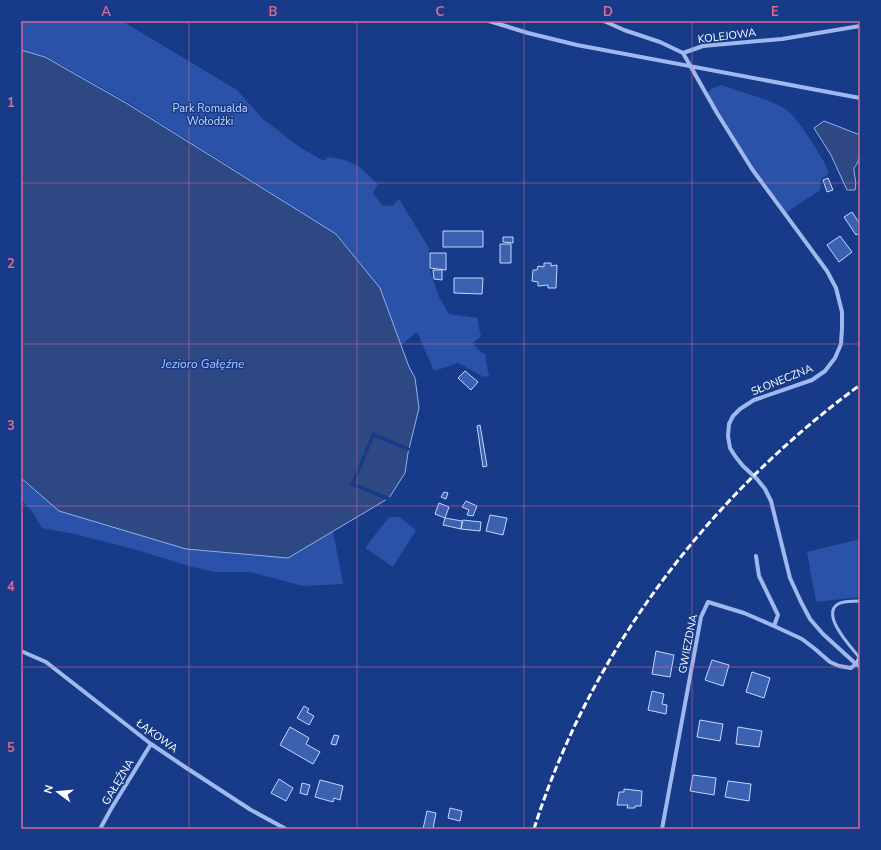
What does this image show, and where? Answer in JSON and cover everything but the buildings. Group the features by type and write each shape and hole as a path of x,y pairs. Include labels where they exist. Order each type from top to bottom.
{"street":[{"path":"488,21 577,45 860,98"},
{"path":"604,21 624,30 660,42 684,53 691,66"},
{"name":"KOLEJOWA","path":"684,53 703,46 782,39 860,26"},
{"name":"SŁONECZNA","path":"691,66 717,113 752,169 827,270 836,288 842,312 842,328 840,344 835,358 825,371 812,380 754,400 740,409 733,416 729,424 728,436 730,448 735,456 765,489 771,501 790,578 810,619 823,634 858,665"},
{"path":"756,556 759,576 778,615 774,626"},
{"name":"GWIEZDNA","path":"662,829 701,617 708,602 744,613 802,639 834,664 850,668 858,665"},
{"name":"ŁĄKOWA","path":"21,651 46,662 151,744 182,765 251,810 286,829"},
{"name":"GAŁĘŹNA","path":"100,829 151,744"}],"lane":[{"path":"858,665 859,657 838,631 832,614 834,608 838,604 860,600"}],"green space":[{"name":"Park Romualda Wołodźki","path":"21,21 122,21 237,90 263,119 301,148 324,161 327,157 341,159 357,165 378,184 373,193 382,205 392,206 399,199 429,248 429,267 439,297 449,314 478,318 481,336 473,343 478,350 485,354 489,376 484,377 458,363 434,371 417,332 401,345 380,288 337,234 127,102 45,56 21,50"},
{"path":"721,85 776,104 784,108 794,117 806,132 825,163 829,173 821,179 820,190 786,213 752,168 707,93 713,88"},
{"path":"21,479 59,511 186,549 288,558 333,531 343,584 303,586 250,572 216,572 196,568 137,550 75,534 42,528 31,510 21,500"},
{"path":"389,517 399,517 416,530 393,567 365,548"},
{"path":"860,539 860,597 816,602 807,552"}],"water":[{"name":"Jezioro Gałęźne","path":"21,50 45,57 126,103 336,234 380,288 409,367 415,378 419,408 408,453 405,473 389,498 288,558 186,549 59,511 21,478"},
{"path":"824,121 860,135 859,157 854,168 856,184 855,190 847,190 831,155 814,128"}],"pier":[{"path":"373,432 410,448 409,451 374,437 355,483 391,498 389,501 350,485"}],"railway":[{"path":"534,829 558,763 588,700 622,639 662,581 706,526 754,475 806,428 860,385"}]}
